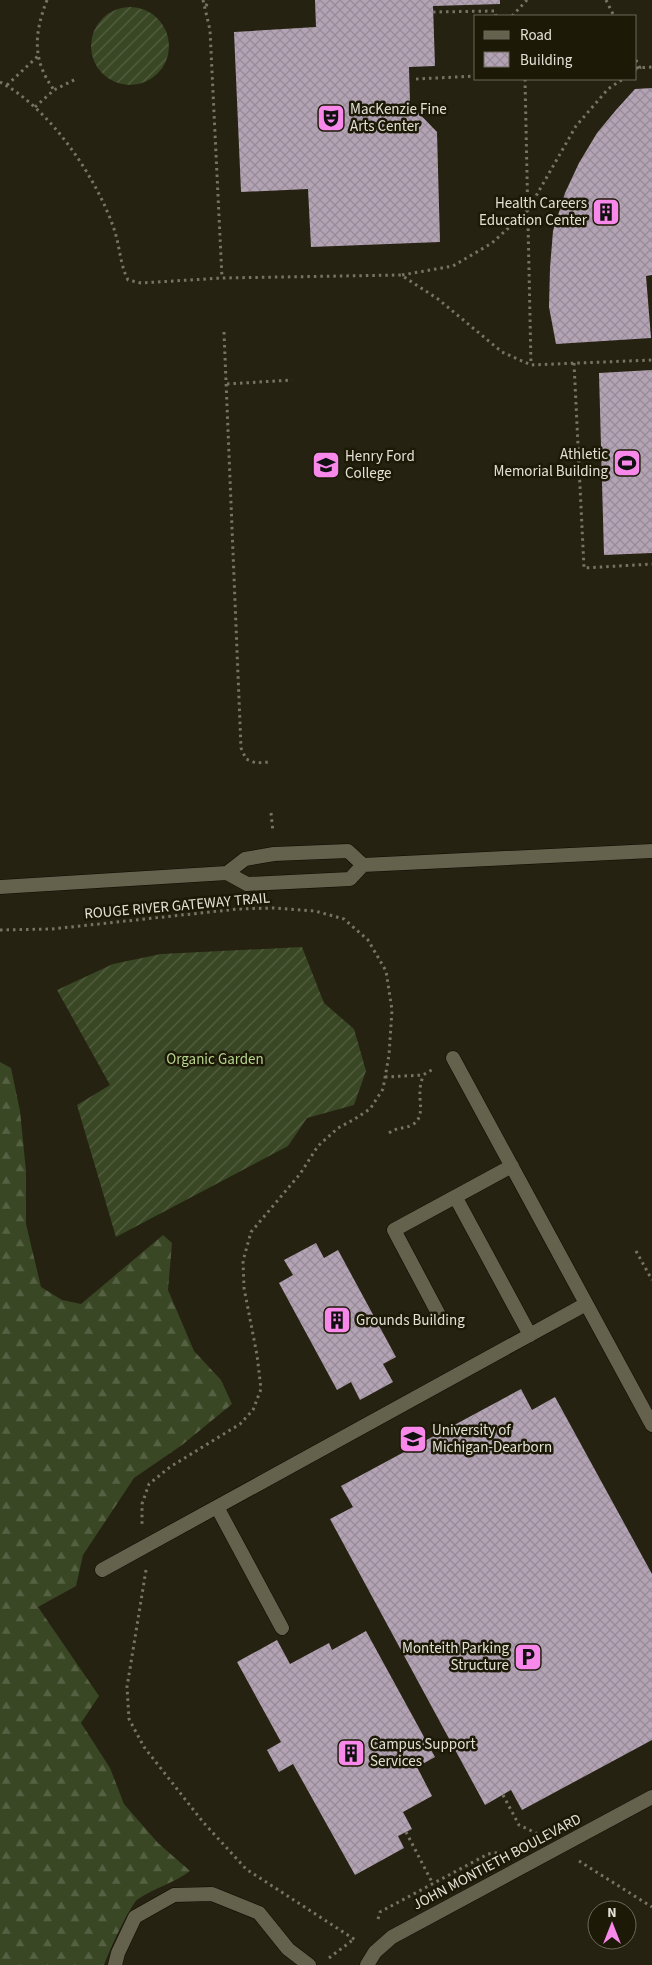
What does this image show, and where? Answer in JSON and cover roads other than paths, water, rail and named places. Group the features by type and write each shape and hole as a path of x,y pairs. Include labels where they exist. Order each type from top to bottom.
{"street":[{"path":"227,873 245,859 274,854 348,851 363,865"},
{"path":"0,887 227,873 247,884 350,879 363,865 652,852"},
{"path":"453,1058 652,1426"},
{"path":"438,1313 394,1230 512,1166"},
{"path":"456,1198 530,1335"},
{"path":"102,1570 586,1304"},
{"path":"217,1506 282,1628"},
{"name":"JOHN MONTIETH BOULEVARD","path":"367,1965 374,1952 392,1936 652,1797"},
{"path":"115,1965 118,1953 135,1917 174,1895 212,1894 260,1913 288,1949 309,1965"}],"place":[{"name":"MacKenzie Fine Arts Center","path":"331,118"},
{"name":"Health Careers Education Center","path":"606,212"},
{"name":"Athletic Memorial Building","path":"627,463"},
{"name":"Henry Ford College","path":"326,465"},
{"name":"Grounds Building","path":"337,1320"},
{"name":"University of Michigan-Dearborn","path":"413,1439"},
{"name":"Monteith Parking Structure","path":"528,1657"},
{"name":"Campus Support Services","path":"351,1753"}],"park label":[{"name":"Organic Garden","path":"215,1059"}]}
